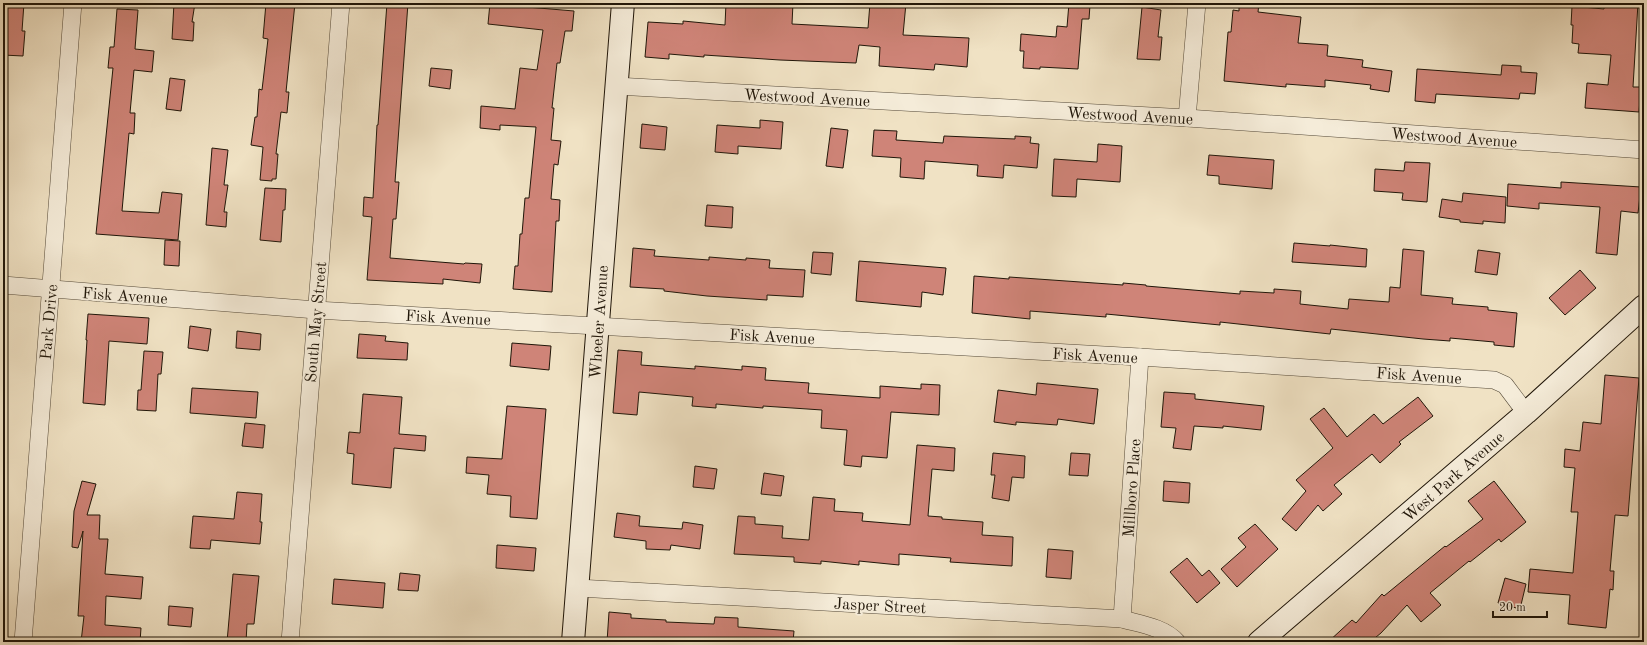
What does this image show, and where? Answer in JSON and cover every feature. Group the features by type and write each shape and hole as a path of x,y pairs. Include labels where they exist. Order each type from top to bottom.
{"street":[{"name":"Park Drive","path":"23,642 73,3"},
{"name":"South May Street","path":"290,642 341,3"},
{"name":"Wheeler Avenue","path":"573,642 623,3"},
{"path":"1187,118 1197,3"},
{"name":"Westwood Avenue","path":"616,86 1187,118 1644,150"},
{"name":"Fisk Avenue","path":"3,285 316,310 1140,357 1494,380 1505,386 1526,413"},
{"name":"West Park Avenue","path":"1259,642 1526,413 1644,306"},
{"name":"Millboro Place","path":"1122,619 1140,357"},
{"name":"Jasper Street","path":"578,588 1122,619 1152,627 1174,638 1177,642"}],"building":[{"path":"3,3 24,3 22,31 25,31 23,56 3,55 5,22 3,22"},
{"path":"174,3 195,3 192,22 194,22 193,41 172,39"},
{"path":"266,3 295,3 286,92 289,92 287,113 281,112 276,154 278,154 276,179 272,179 272,181 260,180 263,147 251,145 255,117 257,117 259,89 262,90 268,39 263,38"},
{"path":"387,3 408,3 395,182 399,182 396,219 393,219 390,258 482,264 480,283 443,279 443,284 367,280 372,217 363,216 364,197 373,198 377,125"},
{"path":"490,3 516,3 515,6 574,11 572,31 565,31 560,63 557,63 552,108 554,108 551,140 561,141 558,165 554,164 551,199 560,200 559,221 556,221 552,292 513,289 515,266 518,266 520,234 522,234 525,198 529,198 536,127 500,125 500,130 480,128 481,106 515,109 520,68 537,70 543,30 488,24"},
{"path":"726,3 793,3 792,24 868,28 870,3 906,3 903,35 969,38 967,67 935,64 934,70 879,66 880,47 859,45 856,63 704,55 704,57 669,54 669,59 645,57 648,22 683,24 683,21 725,25"},
{"path":"1069,3 1090,5 1089,19 1082,19 1078,69 1040,67 1040,69 1023,68 1024,51 1020,51 1021,34 1056,37 1057,26 1067,27"},
{"path":"1239,3 1259,3 1258,12 1301,17 1298,43 1328,45 1327,56 1363,60 1362,67 1392,71 1389,92 1370,89 1371,85 1325,80 1325,87 1286,84 1286,87 1224,81 1228,32 1231,32 1233,10 1239,11"},
{"path":"1604,3 1638,3 1633,87 1641,87 1639,112 1585,108 1587,83 1608,85 1611,55 1578,53 1579,44 1572,43 1572,6 1604,9"},
{"path":"1142,7 1161,10 1158,37 1162,37 1160,60 1137,59"},
{"path":"117,9 138,10 135,49 154,51 152,72 134,70 130,113 135,113 134,134 129,133 122,211 159,213 162,192 182,194 178,240 96,234 113,68 108,68 110,47 114,47"},
{"path":"1502,65 1521,66 1521,72 1537,73 1535,94 1520,93 1519,99 1436,94 1435,103 1415,101 1417,69 1501,75"},
{"path":"431,68 452,70 450,89 429,86"},
{"path":"170,78 185,80 181,111 166,109"},
{"path":"760,120 783,122 781,149 738,146 738,154 715,152 717,125 760,128"},
{"path":"642,124 667,127 665,150 640,148"},
{"path":"831,128 848,130 843,168 826,166"},
{"path":"874,130 897,131 896,140 943,143 944,136 1015,139 1015,136 1031,137 1030,143 1039,144 1037,168 1004,165 1003,178 977,176 978,165 925,161 924,179 900,177 901,158 872,156"},
{"path":"1098,144 1122,146 1120,182 1077,179 1076,197 1052,196 1054,159 1097,162"},
{"path":"212,148 228,150 224,185 228,185 224,212 227,212 226,227 206,225"},
{"path":"1209,155 1274,160 1272,189 1219,184 1219,176 1207,175"},
{"path":"1405,162 1430,163 1427,202 1402,200 1403,193 1374,191 1375,169 1404,171"},
{"path":"1561,182 1641,187 1638,213 1621,211 1617,255 1596,253 1600,207 1539,203 1539,209 1507,206 1508,184 1561,188"},
{"path":"265,188 286,189 281,242 260,240"},
{"path":"1463,193 1506,197 1505,223 1483,221 1483,224 1460,222 1460,220 1439,217 1442,199 1462,202"},
{"path":"707,205 733,207 732,228 705,226"},
{"path":"165,240 180,241 179,266 164,265"},
{"path":"1294,243 1367,249 1366,267 1292,262"},
{"path":"633,248 655,250 654,256 709,260 709,257 770,260 769,268 805,270 803,297 767,295 767,300 707,296 664,291 664,289 630,287"},
{"path":"1403,249 1424,251 1421,295 1453,298 1452,304 1488,307 1488,310 1517,313 1514,347 1494,345 1494,342 1450,338 1450,341 1423,339 1331,329 1330,334 1220,322 1220,325 1106,314 1106,317 1030,311 1030,319 972,313 974,276 1123,285 1123,283 1240,294 1240,291 1274,293 1274,289 1301,291 1300,304 1348,309 1349,299 1389,302 1390,287 1400,288"},
{"path":"1478,250 1500,253 1497,275 1475,272"},
{"path":"813,252 833,253 831,275 811,273"},
{"path":"859,261 946,268 943,295 922,292 921,307 856,301"},
{"path":"1580,270 1596,288 1565,315 1549,298"},
{"path":"88,314 149,318 147,344 109,341 105,405 83,403"},
{"path":"190,326 211,329 208,351 188,348"},
{"path":"237,331 261,334 260,350 236,348"},
{"path":"359,334 386,336 385,341 408,343 407,360 357,358"},
{"path":"512,343 551,346 549,370 510,366"},
{"path":"618,350 642,352 641,365 695,369 695,366 742,370 742,366 766,368 765,380 809,383 808,393 880,398 880,386 921,389 921,384 940,385 939,415 891,412 887,458 862,456 861,467 844,465 847,430 821,428 822,410 763,406 763,408 716,404 716,408 692,406 693,397 639,392 637,415 613,413"},
{"path":"144,351 163,352 161,374 158,374 156,411 137,410 138,390 141,390"},
{"path":"1605,375 1639,378 1628,516 1615,515 1610,571 1614,571 1613,590 1610,589 1606,628 1568,624 1570,595 1528,592 1530,569 1573,573 1578,512 1571,512 1575,468 1564,467 1565,449 1580,451 1583,422 1601,424"},
{"path":"1037,383 1098,389 1094,424 1058,419 1057,425 1016,422 1016,425 994,422 998,390 1036,395"},
{"path":"192,388 258,392 256,418 190,413"},
{"path":"1164,392 1195,394 1195,399 1264,406 1261,430 1223,426 1223,428 1194,426 1191,450 1173,448 1176,428 1161,427"},
{"path":"363,394 402,397 399,434 426,436 425,451 394,448 391,488 352,484 354,454 347,453 349,432 360,433"},
{"path":"1418,397 1433,416 1399,442 1401,444 1380,463 1372,454 1334,485 1342,494 1323,511 1318,505 1296,531 1282,519 1306,491 1296,480 1333,448 1310,419 1324,408 1347,437 1374,414 1383,424"},
{"path":"507,406 546,409 537,519 510,517 511,496 487,494 489,475 466,473 467,457 502,459"},
{"path":"245,423 265,425 263,448 242,446"},
{"path":"917,445 955,448 954,471 932,469 928,516 942,517 942,519 983,522 982,535 1013,537 1012,566 950,562 951,558 899,554 899,565 859,561 859,565 821,561 821,564 794,562 794,557 734,554 738,516 755,517 755,524 783,526 782,538 809,540 813,497 835,499 834,511 863,513 862,521 910,525"},
{"path":"993,453 1025,456 1024,478 1012,477 1009,501 992,498 995,475 991,475"},
{"path":"1071,453 1090,454 1088,476 1069,475"},
{"path":"695,466 717,469 714,489 693,487"},
{"path":"764,473 784,476 781,496 761,494"},
{"path":"82,481 96,484 87,515 100,515 99,539 108,539 105,574 143,577 141,599 106,596 105,625 141,628 140,642 107,640 107,642 81,642 84,616 78,616 83,531 78,548 72,547 74,511"},
{"path":"1164,481 1190,483 1189,503 1163,501"},
{"path":"1494,481 1526,522 1501,542 1499,539 1470,562 1469,561 1430,593 1441,605 1421,622 1407,605 1381,633 1370,642 1328,642 1352,620 1356,623 1382,594 1384,596 1445,546 1446,547 1483,519 1468,501"},
{"path":"237,492 262,494 260,544 211,540 210,549 190,548 193,516 234,519"},
{"path":"617,513 640,516 639,526 682,529 683,522 703,525 700,549 671,545 670,550 646,549 646,541 614,537"},
{"path":"1255,524 1278,549 1237,587 1221,569 1246,547 1238,538"},
{"path":"497,545 536,548 534,571 496,568"},
{"path":"1048,549 1073,551 1071,579 1046,577"},
{"path":"1187,558 1202,576 1209,570 1220,583 1197,603 1170,572"},
{"path":"400,573 420,575 418,591 398,590"},
{"path":"233,574 259,576 254,624 247,624 246,642 227,642"},
{"path":"1505,578 1526,584 1520,609 1498,603"},
{"path":"334,579 385,583 383,608 332,604"},
{"path":"169,606 193,608 191,627 168,625"},
{"path":"609,612 631,614 631,618 666,620 666,622 714,624 715,617 738,618 738,627 794,631 793,642 668,642 630,640 629,642 607,642"}]}
